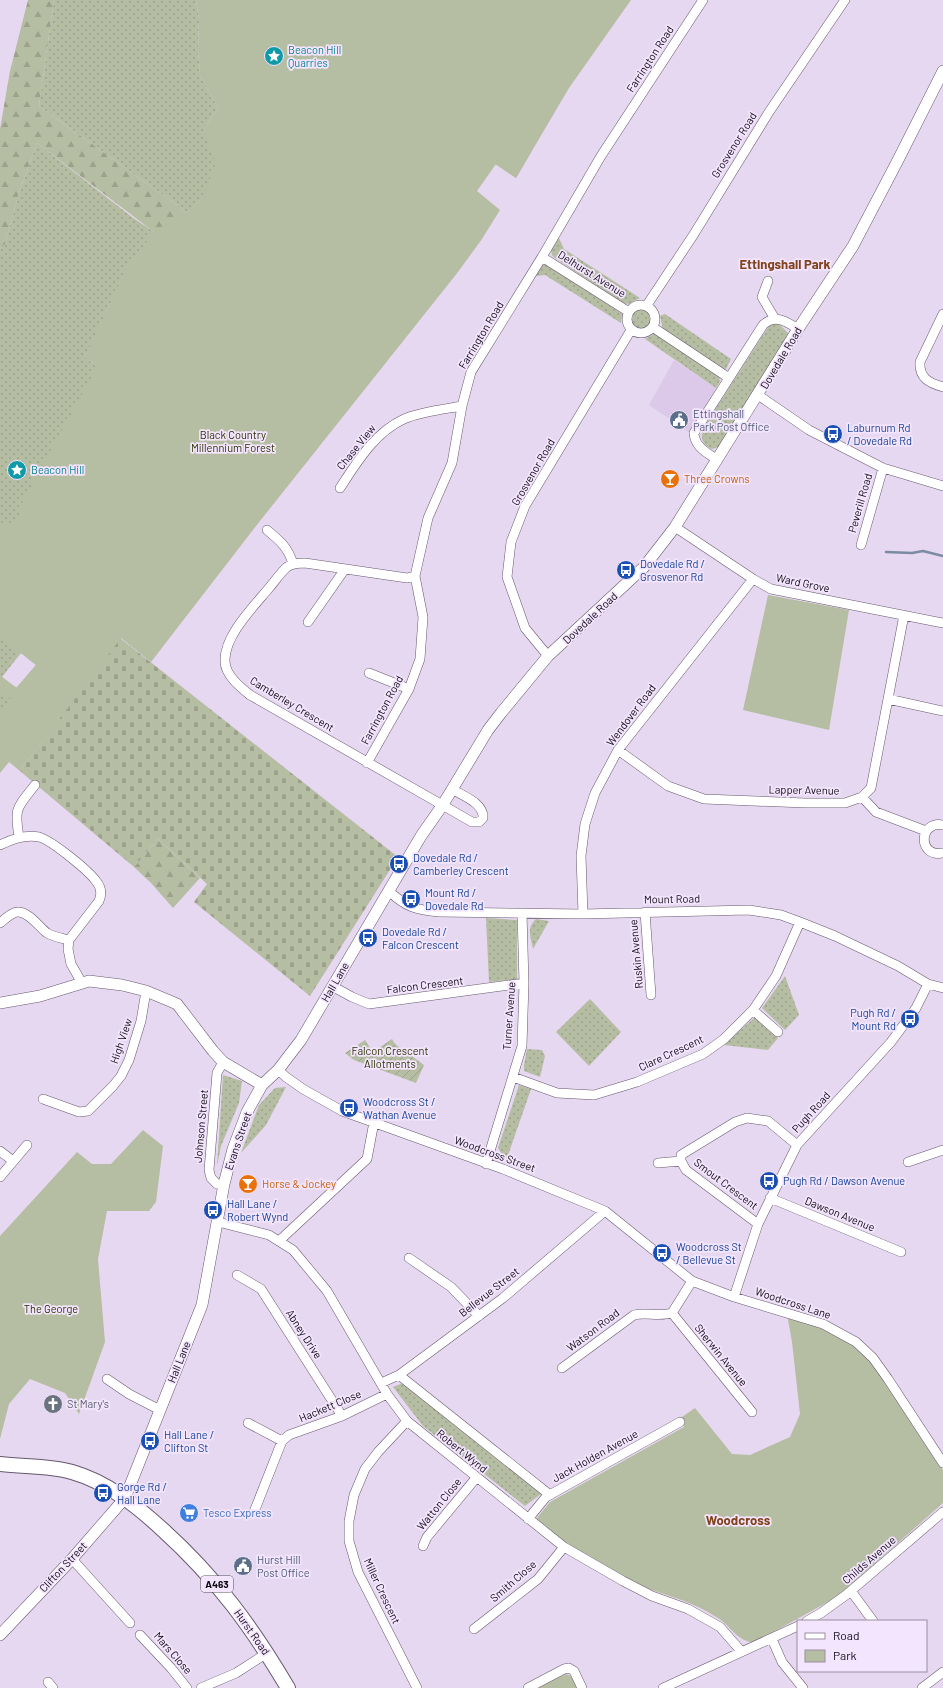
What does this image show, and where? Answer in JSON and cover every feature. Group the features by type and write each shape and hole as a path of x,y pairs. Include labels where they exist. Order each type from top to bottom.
{"main road":[{"name":"A463","path":"0,1464 47,1467 72,1472 92,1480 125,1498"},
{"name":"Hurst Road","path":"125,1498 146,1514 183,1548 220,1588 267,1653 288,1688"}],"street":[{"name":"Farrington Road","path":"367,763 409,689 420,660 423,617 416,576 428,518 452,464 462,406 470,372 542,257 601,156 703,0"},
{"name":"Grosvenor Road","path":"647,305 694,234 769,112 845,0"},
{"name":"Dovedale Road","path":"390,892 421,836 442,806 488,730 548,656 644,567 675,527 716,459 852,246 943,71"},
{"name":"Delhurst Avenue","path":"542,257 629,312"},
{"path":"768,281 759,299 775,319"},
{"path":"642,304 647,305 653,311 656,318 654,328 643,333 638,333 631,330 628,324 627,316 629,312 636,306 642,304"},
{"path":"943,314 920,362 920,367 924,378 927,381 943,387"},
{"path":"716,459 698,445 695,440 694,433 763,325 769,320 775,319 785,321 798,329"},
{"path":"654,328 729,378"},
{"name":"Grosvenor Road","path":"548,656 525,628 507,577 511,542 526,506 631,330"},
{"path":"758,395 809,430 883,468 943,486"},
{"name":"Chase View","path":"340,488 361,456 386,429 406,418 462,406"},
{"name":"Peverill Road","path":"860,545 883,468"},
{"name":"Ward Grove","path":"675,527 753,579 771,589 943,623"},
{"path":"267,530 282,543 288,551 293,564 305,563 407,578 416,576"},
{"name":"Camberley Crescent","path":"293,564 284,571 246,616 233,636 226,652 225,662 230,675 239,686 250,695 442,806 472,822 479,822 483,818 481,808 452,789"},
{"path":"308,622 345,569"},
{"name":"Wendover Road","path":"583,914 581,856 585,824 595,793 618,750 753,579"},
{"path":"904,615 871,788 862,797 876,812 926,831"},
{"path":"369,673 409,689"},
{"path":"888,699 943,711"},
{"name":"Lapper Avenue","path":"618,750 668,786 704,799 845,803 862,797"},
{"path":"19,838 16,818 17,811 36,785"},
{"path":"943,825 935,825 926,831 924,843 926,848 931,852 936,854 943,853"},
{"path":"0,845 19,838 33,836 47,841 89,874 98,884 101,896 99,901 69,940 68,950 71,964 82,983"},
{"name":"Mount Road","path":"390,892 401,902 420,911 583,914 748,910 781,915 835,936 898,966 928,984 943,988"},
{"name":"Hall Lane","path":"278,1070 301,1040 332,986 390,892"},
{"path":"0,923 14,913 20,912 30,918 47,933 69,940"},
{"name":"Ruskin Avenue","path":"645,912 651,995"},
{"name":"Turner Avenue","path":"486,1164 522,1046 524,983 522,913"},
{"name":"Clare Crescent","path":"513,1077 557,1093 584,1096 601,1094 636,1082 703,1054 724,1039 753,1010 776,976 800,922"},
{"path":"0,1003 58,992 89,981 122,985 146,991 177,1004 223,1062 262,1085"},
{"name":"Falcon Crescent","path":"332,986 369,1004 524,983"},
{"name":"Pugh Road","path":"734,1297 758,1224 797,1145 891,1042 916,1008 928,984"},
{"name":"High View","path":"48,1098 79,1112 92,1114 121,1076 129,1060 141,1021 146,991"},
{"path":"753,1010 778,1032"},
{"name":"Johnson Street","path":"223,1062 217,1073 209,1170 211,1178 217,1184 224,1184"},
{"name":"Evans Street","path":"218,1222 224,1184 233,1149 247,1112 262,1085 278,1070"},
{"name":"Woodcross Street","path":"278,1070 303,1089 342,1111 568,1195 605,1211 692,1281"},
{"name":"Smout Crescent","path":"758,1224 696,1179 686,1170 681,1161 681,1155 735,1122 748,1118 768,1121 797,1145"},
{"path":"279,1241 367,1159 374,1122"},
{"path":"0,1178 27,1145"},
{"path":"908,1162 943,1150"},
{"path":"0,1151 14,1161"},
{"name":"Smout Crescent","path":"658,1163 681,1161"},
{"name":"Dawson Avenue","path":"770,1198 901,1252"},
{"name":"Bellevue Street","path":"381,1383 399,1375 503,1298 605,1211"},
{"name":"Hall Lane","path":"125,1498 202,1305 218,1222"},
{"name":"Robert Wynd","path":"218,1222 269,1235 293,1250 327,1291 387,1394 407,1421 476,1478 564,1547 652,1596 688,1609 720,1627 741,1652"},
{"path":"408,1258 452,1287 479,1316"},
{"name":"Abney Drive","path":"237,1275 261,1289 342,1416"},
{"path":"672,1313 692,1281"},
{"name":"Woodcross Lane","path":"692,1281 734,1297 824,1324 856,1342 873,1358 942,1458"},
{"name":"Watson Road","path":"562,1368 634,1315 640,1313 664,1315 672,1313"},
{"name":"Sherwin Avenue","path":"672,1313 752,1412"},
{"path":"399,1375 550,1495"},
{"path":"107,1379 129,1394 160,1410"},
{"name":"Hackett Close","path":"282,1441 289,1435 342,1416 387,1394"},
{"name":"Miller Crescent","path":"407,1421 365,1468 354,1495 349,1521 349,1541 358,1572 417,1688"},
{"name":"Jack Holden Avenue","path":"528,1519 550,1495 680,1422"},
{"path":"248,1423 282,1441 254,1512"},
{"name":"Watton Close","path":"423,1546 427,1537 476,1478"},
{"name":"Clifton Street","path":"0,1635 72,1559 125,1498"},
{"name":"Childs Avenue","path":"809,1620 821,1613 850,1591 943,1512"},
{"name":"Smith Close","path":"474,1630 538,1579 564,1547"},
{"path":"72,1559 130,1623"},
{"path":"850,1591 872,1620"},
{"path":"663,1688 797,1626"},
{"name":"Mars Close","path":"140,1635 171,1668 187,1688"},
{"path":"772,1639 782,1662 803,1688"},
{"path":"201,1688 236,1673 267,1653"},
{"path":"528,1688 569,1668 574,1671 582,1688"},
{"path":"922,1688 943,1672"}],"shaded area":[{"path":"674,360 716,388 690,433 649,405"}],"green space":[{"path":"28,0 54,0 39,106 188,213 203,197 85,357 126,270 154,232 37,143 18,196 5,244 0,249 0,129 10,71"},
{"name":"Black Country Millennium Forest","path":"54,0 196,0 199,19 198,50 200,75 218,108 204,129 491,0 526,121 531,152 516,178 495,164 0,731 0,249 5,244 18,196 37,143 132,217 154,232 126,270 85,357 97,367 203,197 188,213 39,106","holes":["21,653 36,665 16,688 2,677"]},
{"name":"Black Country Millennium Forest","path":"196,0 631,0 569,88 516,178 496,164 477,191 500,210 482,239 458,272 256,526 151,662 121,638 20,771 9,762 0,773 0,712 11,699 0,691 0,679 2,677 17,688 36,665 21,653 19,655 0,638 0,526 17,523 23,500 97,367 85,357 126,270 154,232 188,213 203,197 216,162 211,153 204,129 218,108 200,75 198,50 199,19"},
{"path":"559,238 564,249 640,298 629,304 622,303 555,258 552,255 551,250"},
{"path":"543,263 548,264 622,314 621,323 545,275 536,276"},
{"path":"638,309 646,309 652,315 652,323 646,329 638,329 632,323 632,315"},
{"path":"665,314 731,359 726,369 722,370 663,329 660,316"},
{"path":"779,324 789,334 719,447 712,449 703,442 702,430 769,326"},
{"path":"656,333 719,376 720,381 716,388 645,339"},
{"path":"768,595 849,610 829,730 743,710"},
{"path":"120,638 398,857 310,996 194,902 207,884 158,839 134,867 20,771"},
{"path":"158,839 200,878 173,908 151,883 134,867"},
{"path":"486,918 517,920 517,979 489,982"},
{"path":"536,919 549,921 533,949 530,930"},
{"path":"785,976 799,1015 785,1030 762,1008"},
{"path":"590,999 621,1032 589,1066 556,1032"},
{"path":"755,1017 778,1038 768,1050 724,1045"},
{"name":"Falcon Crescent Allotments","path":"392,1039 395,1044 424,1065 416,1083 354,1060 345,1053 365,1040 373,1052"},
{"path":"527,1049 542,1050 545,1056 540,1077 524,1071"},
{"path":"223,1075 242,1081 239,1103 221,1146 217,1166"},
{"path":"519,1085 531,1089 506,1161 498,1148"},
{"path":"286,1087 266,1125 241,1153 259,1105 275,1088"},
{"name":"The George","path":"143,1130 163,1146 156,1202 149,1211 107,1211 98,1259 105,1342 79,1414 65,1393 30,1379 9,1404 0,1439 0,1236 77,1152 92,1164 111,1164"},
{"path":"787,1314 823,1326 867,1354 943,1470 943,1503 837,1597 755,1642 750,1642 736,1635 721,1620 699,1607 636,1584 609,1571 571,1546 536,1519 550,1502 684,1427 682,1417 695,1408 732,1454 750,1455 790,1437 800,1414 792,1342"},
{"path":"403,1383 541,1494 525,1506 423,1426 393,1387"},
{"path":"566,1674 573,1677 578,1688 536,1688"}],"waterway":[{"path":"886,552 912,553 923,551 943,556"}],"place":[{"name":"Beacon Hill Quarries","path":"274,56"},
{"name":"Ettingshall Park Post Office","path":"679,420"},
{"name":"Laburnum Rd / Dovedale Rd","path":"833,434"},
{"name":"Beacon Hill","path":"17,470"},
{"name":"Three Crowns","path":"670,479"},
{"name":"Dovedale Rd / Grosvenor Rd","path":"626,570"},
{"name":"Dovedale Rd / Camberley Crescent","path":"399,864"},
{"name":"Mount Rd / Dovedale Rd","path":"411,899"},
{"name":"Dovedale Rd / Falcon Crescent","path":"368,938"},
{"name":"Pugh Rd / Mount Rd","path":"910,1019"},
{"name":"Woodcross St / Wathan Avenue","path":"349,1108"},
{"name":"Pugh Rd / Dawson Avenue","path":"769,1181"},
{"name":"Horse & Jockey","path":"248,1184"},
{"name":"Hall Lane / Robert Wynd","path":"213,1210"},
{"name":"Woodcross St / Bellevue St","path":"662,1253"},
{"name":"St Mary's","path":"53,1404"},
{"name":"Hall Lane / Clifton St","path":"150,1441"},
{"name":"Gorge Rd / Hall Lane","path":"103,1493"},
{"name":"Tesco Express","path":"189,1513"},
{"name":"Hurst Hill Post Office","path":"243,1566"}],"district":[{"name":"Ettingshall Park","path":"785,264"},
{"name":"Woodcross","path":"738,1520"}]}
